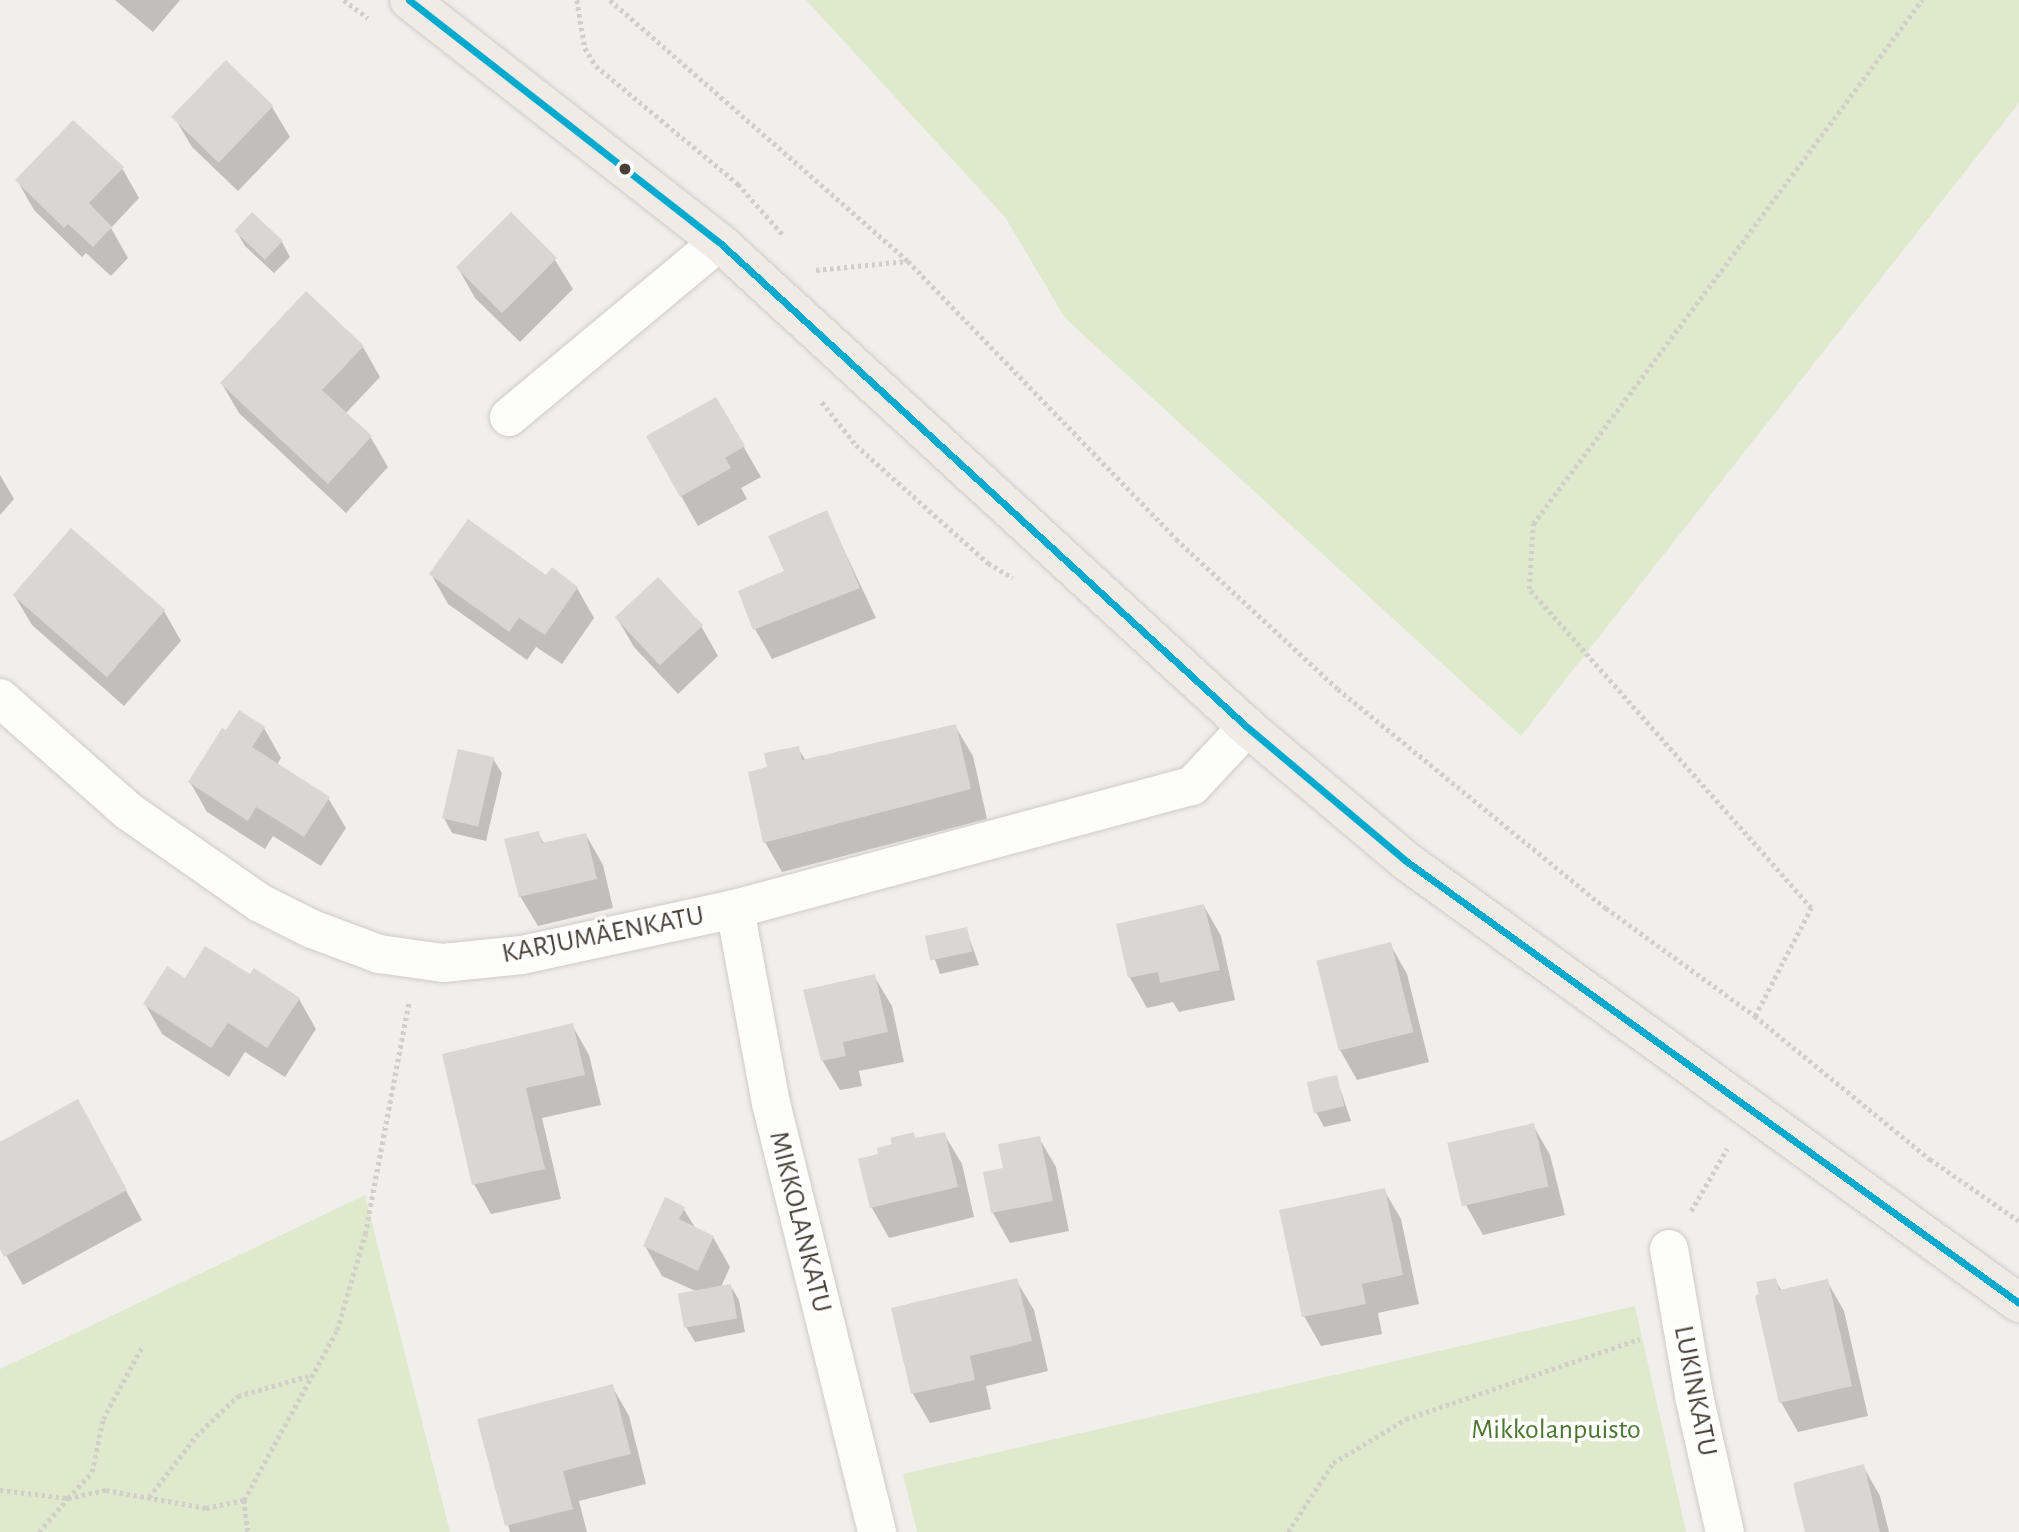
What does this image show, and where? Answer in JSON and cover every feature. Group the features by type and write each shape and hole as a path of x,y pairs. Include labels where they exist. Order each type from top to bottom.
{"main road":[{"path":"409,0 719,242 1247,727 1406,861 1521,948 2019,1303"}],"street":[{"path":"509,417 719,242"},
{"name":"KARJUMÄENKATU","path":"0,698 128,811 248,895 349,943 416,959 443,962 522,955 735,909 1192,786 1247,727"},
{"name":"MIKKOLANKATU","path":"735,909 771,1103 877,1532"},
{"name":"LUKINKATU","path":"1669,1250 1681,1325 1725,1532"}],"path":[{"path":"577,0 585,48 596,66 725,173"},
{"path":"610,0 908,261 1242,604 1498,821 1606,908 1755,1016 1930,1159 2019,1221"},
{"path":"1755,1016 1811,908 1529,589 1533,524 1922,0"},
{"path":"813,270 861,269 908,261"},
{"path":"248,1532 244,1500 309,1376 337,1330 365,1234 416,959"},
{"path":"1669,1250 1730,1145"},
{"path":"1288,1532 1333,1463 1406,1419 1681,1325"},
{"path":"39,1532 92,1472 103,1419 142,1347"},
{"path":"149,1497 196,1436 238,1396 309,1376"},
{"path":"0,1490 68,1498 106,1490 206,1508 244,1500"}],"green space":[{"path":"806,0 2019,0 2019,103 1521,736 1065,318 1005,217"},
{"path":"365,1195 450,1532 0,1532 0,1369"},
{"name":"Mikkolanpuisto","path":"1635,1306 1686,1532 917,1532 903,1474"}],"building":[{"path":"226,60 273,106 219,163 171,117"},
{"path":"73,120 124,167 89,203 112,227 93,247 68,224 64,228 15,180"},
{"path":"252,212 283,241 265,260 234,231"},
{"path":"511,212 557,258 502,313 456,267"},
{"path":"306,291 364,346 322,390 372,436 328,484 220,383"},
{"path":"716,397 745,446 725,458 731,468 680,497 646,436"},
{"path":"827,510 860,588 753,630 738,591 784,571 768,536"},
{"path":"468,519 546,575 552,567 578,587 545,635 519,618 509,632 429,574"},
{"path":"71,528 165,610 107,677 13,595"},
{"path":"658,577 703,625 660,666 615,617"},
{"path":"239,710 265,727 252,747 330,797 304,837 256,807 248,821 188,782 222,728 226,730"},
{"path":"956,724 971,789 763,843 748,772 767,767 764,753 799,746 802,760"},
{"path":"458,749 494,757 478,827 442,818"},
{"path":"539,831 542,843 586,833 597,879 519,897 504,839"},
{"path":"1204,904 1220,970 1160,983 1158,972 1128,978 1116,924"},
{"path":"967,927 972,951 930,960 925,936"},
{"path":"1391,942 1413,1032 1339,1051 1316,961"},
{"path":"205,946 250,974 254,968 300,998 267,1048 228,1023 211,1048 143,1004 167,966 185,978"},
{"path":"875,974 888,1032 843,1042 846,1056 821,1061 803,990"},
{"path":"573,1023 585,1075 526,1088 545,1169 472,1185 442,1054"},
{"path":"1337,1075 1344,1106 1314,1113 1307,1082"},
{"path":"78,1099 127,1190 4,1257 0,1249 0,1142"},
{"path":"1534,1123 1549,1186 1462,1206 1447,1143"},
{"path":"914,1132 915,1138 945,1132 958,1187 870,1208 858,1159 878,1154 877,1148 892,1144 890,1138"},
{"path":"1040,1136 1053,1201 991,1213 983,1172 1003,1168 998,1144"},
{"path":"1385,1188 1403,1275 1362,1284 1366,1304 1302,1317 1279,1210"},
{"path":"665,1197 685,1207 679,1219 714,1236 698,1271 643,1246"},
{"path":"1017,1278 1032,1341 970,1356 975,1380 911,1394 891,1308"},
{"path":"1776,1278 1779,1290 1828,1279 1852,1386 1779,1403 1755,1296 1759,1294 1756,1282"},
{"path":"731,1284 737,1318 684,1328 678,1293"},
{"path":"613,1384 631,1454 563,1471 573,1509 505,1526 477,1419"},
{"path":"1864,1464 1880,1532 1805,1532 1793,1483"}],"transit line":[{"path":"409,0 719,242 1247,727 1406,861 2019,1303"}]}
